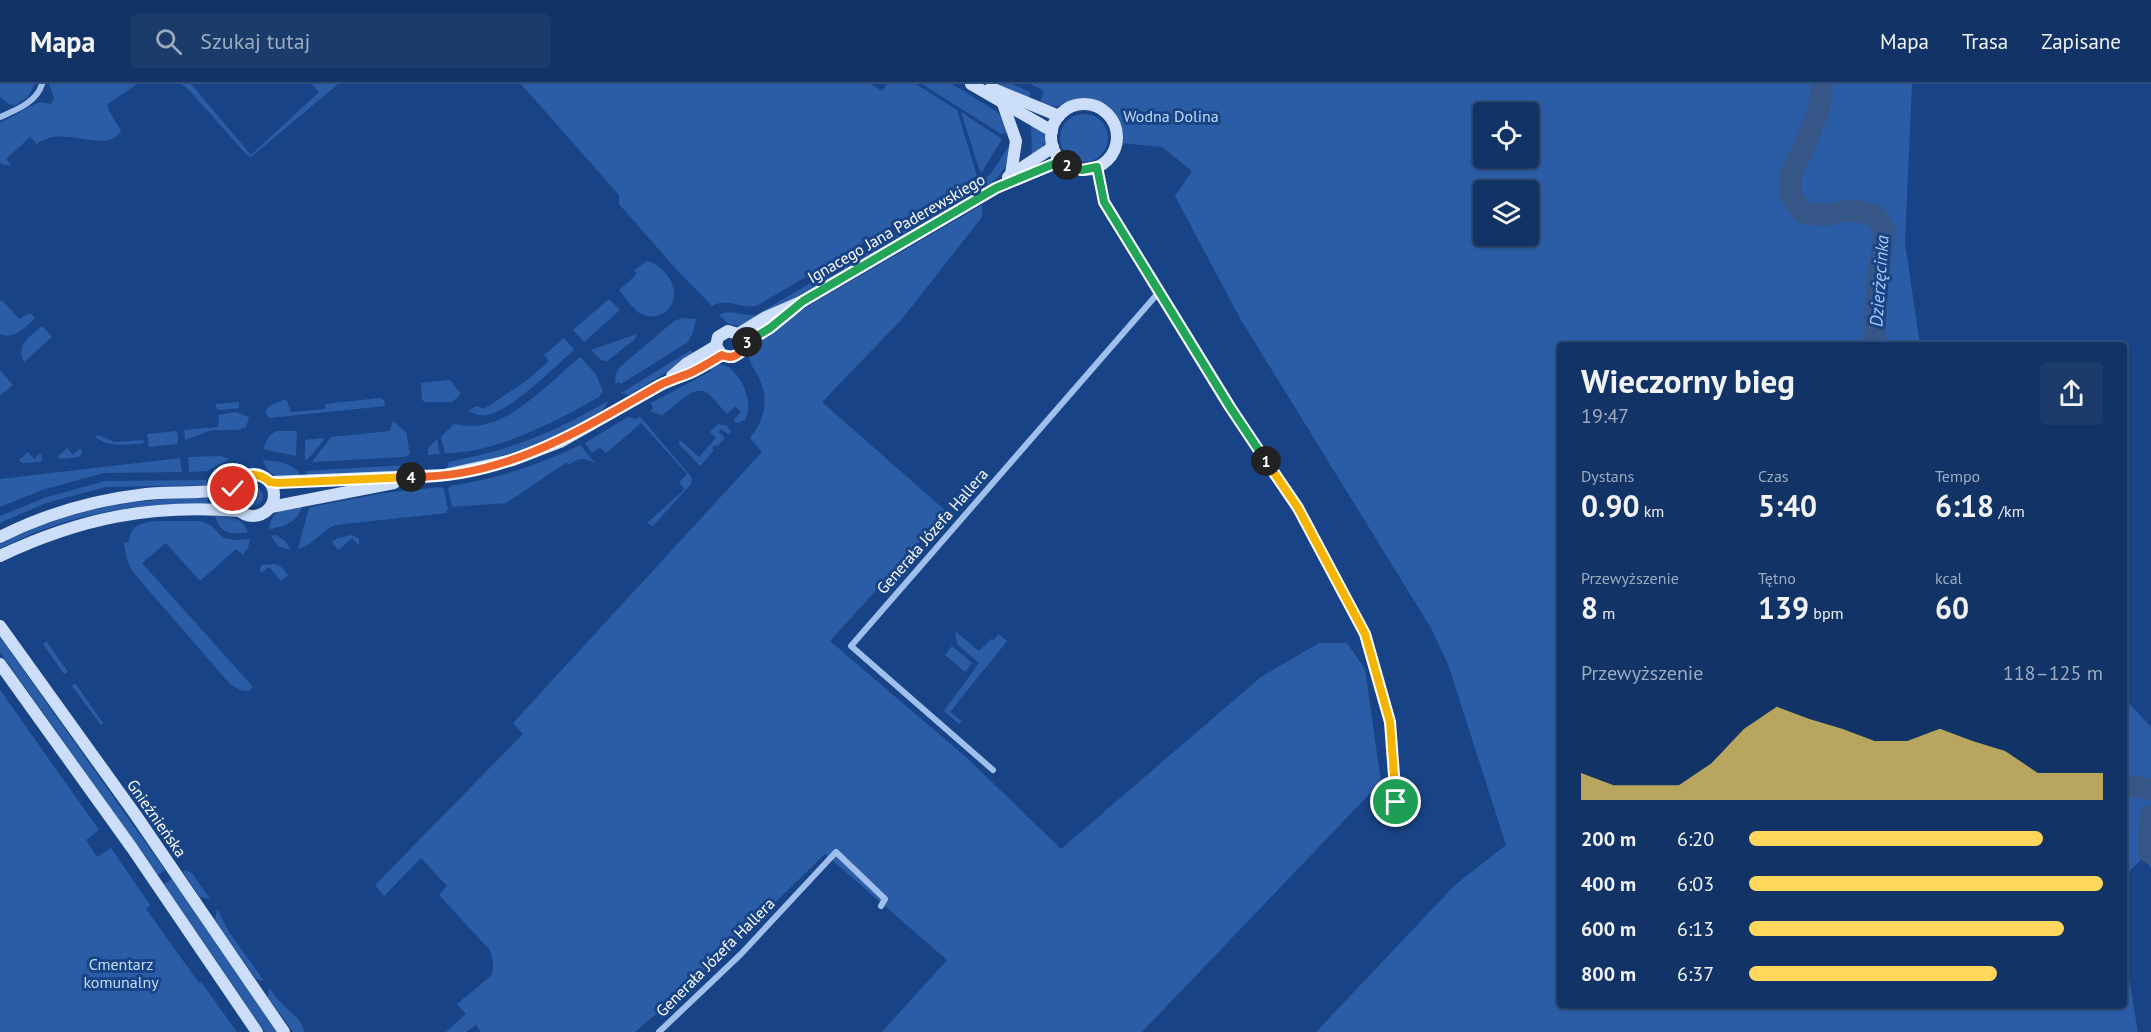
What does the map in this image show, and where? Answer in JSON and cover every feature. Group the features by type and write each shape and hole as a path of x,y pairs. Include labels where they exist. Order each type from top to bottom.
{"street":[{"path":"0,117 30,101 40,92 42,84"},
{"path":"971,84 1052,131"},
{"path":"982,84 1059,116"},
{"path":"1002,102 1016,141 1011,174"},
{"path":"1087,105 1101,110 1112,121 1117,136 1113,151 1103,164 1082,170 1061,161 1053,147 1052,131 1059,116 1072,107 1087,105"},
{"path":"996,188 1011,174 1053,147"},
{"name":"Ignacego Jana Paderewskiego","path":"740,339 764,318 803,301 996,188 1061,161"},
{"path":"1097,167 1104,202 1230,407 1298,508 1365,634 1390,722 1396,802"},
{"name":"Generała Józefa Hallera","path":"993,770 850,646 1159,292"},
{"name":"Ignacego Jana Paderewskiego","path":"731,331 740,339 741,350 737,355 729,357 719,351 718,337 724,332 731,331"},
{"name":"Ignacego Jana Paderewskiego","path":"0,556 56,531 112,516 169,510 239,511 254,516 264,513 271,507 418,477 480,469 535,452 585,429 664,383 690,373 719,351"},
{"name":"Ignacego Jana Paderewskiego","path":"0,537 40,519 70,509 147,494 208,492 234,487 240,478 248,475 258,475 270,482 418,477"},
{"path":"270,482 274,493 271,507"},
{"path":"234,487 232,496 239,511"},
{"name":"Gnieźnieńska","path":"0,626 135,814 284,1032"},
{"path":"0,664 132,848 257,1032"},
{"name":"Generała Józefa Hallera","path":"659,1032 741,954 836,852 885,899 881,906"}],"green space":[{"path":"0,84 35,84 27,98 14,106 0,97"},
{"path":"49,84 137,84 108,104 108,109 121,131 114,138 95,141 59,137 48,138 37,144 30,137 6,159 12,166 2,164 0,162 0,123 35,104 41,102 51,104 54,98"},
{"path":"181,84 191,84 251,155 319,92 312,84 338,84 251,157"},
{"path":"521,84 871,84 882,91 887,84 916,84 957,110 977,176 758,305 746,306 724,302 712,306 619,204 619,195"},
{"path":"922,84 952,84 996,111 1005,122 1009,132 1001,134"},
{"path":"993,84 1012,84 1030,92 1029,99"},
{"name":"Wodna Dolina","path":"1031,84 1912,84 1905,243 1920,342 1557,342 1557,1008 2127,1008 2127,967 2138,1032 1316,1032 1455,885 1506,845 1448,664 1431,628 1241,320 1175,196 1192,171 1162,147 1121,143 1116,119 1098,103 1081,101 1058,106 1040,103 1044,91"},
{"path":"961,112 1002,139 982,172 979,169"},
{"path":"1079,114 1089,114 1101,121 1108,133 1108,143 1101,155 1089,162 1079,162 1064,151 1060,143 1060,133 1071,118"},
{"path":"1031,123 1040,128 1047,139 1041,148 1032,154"},
{"path":"1010,144 1005,167 990,184 786,304 741,326 729,324 719,315 732,312 756,315 979,184 992,172"},
{"path":"982,205 982,217 902,319 822,402 947,512 830,641 967,758 1061,849 1261,677 1319,643 1347,643 1365,669 1381,782 1142,1032 882,1032 947,960 825,854 688,987 635,1032 481,1032 476,1025 466,1032 446,1032 466,1014 457,1004 491,976 493,962 489,949 439,895 447,886 421,858 384,896 375,885 523,734 513,723 762,452 750,438 759,425 764,410 763,387 749,359 751,344 798,312"},
{"path":"647,261 658,266 666,274 674,293 673,302 668,309 655,316 646,316 638,312 619,290 637,274 634,270"},
{"path":"609,299 620,310 584,342 573,330"},
{"path":"0,301 3,301 19,319 30,313 35,318 15,334 0,334"},
{"path":"683,318 696,319 688,342 621,384 618,382 615,384 616,374 620,367 674,321"},
{"path":"42,326 52,337 24,362 21,351 23,346 29,337"},
{"path":"637,334 634,340 607,361 601,360 591,350"},
{"path":"564,338 574,350 521,397 487,415 469,411 476,406 484,409 526,381 549,361 544,355"},
{"path":"691,350 694,355 630,395 621,393"},
{"path":"580,357 595,373 603,391 599,397 545,426 504,442 464,452 445,453 441,437 454,424 482,425 510,414 536,396"},
{"path":"718,364 729,367 743,384 748,398 745,420 737,423 733,421 741,412 735,406 727,414 710,395 701,391 689,394 662,415 650,411 653,409 651,403 711,371 710,367"},
{"path":"0,370 13,385 0,396"},
{"path":"450,380 461,394 452,402 422,400 421,383"},
{"path":"380,398 384,400 385,406 270,418 265,413 269,406 286,399 291,412 325,409 325,404"},
{"path":"608,401 598,414 568,431 535,445 483,461 447,468 449,462 493,452 531,439 568,423"},
{"path":"239,402 239,408 220,410 216,408 216,404"},
{"path":"236,412 249,417 246,427 237,430 212,430 185,440 184,430 218,427 219,415"},
{"path":"628,417 636,419 640,417 692,478 691,484 653,526 647,523 685,489 679,482 687,474 641,423 606,453 600,447 592,453 585,443"},
{"path":"393,421 406,432 410,454 404,457 312,462 331,437 390,431"},
{"path":"718,424 727,426 731,432 728,434 721,429 719,432 725,438 712,448 714,450 699,465 679,444 679,441 699,457 716,438 710,432"},
{"path":"177,431 177,444 149,447 147,434"},
{"path":"277,431 297,431 296,456 263,449 269,436"},
{"path":"98,435 115,442 143,440 144,443 125,445 106,443 95,437"},
{"path":"323,438 324,440 305,460 305,440"},
{"path":"437,439 440,454 428,455 428,448"},
{"path":"580,445 595,463 582,459 569,465 567,462 506,503 452,507 448,490 450,486 517,470"},
{"path":"67,448 73,455 81,448 82,454 78,457 61,459 58,456"},
{"path":"28,452 34,459 41,453 42,460 22,463 19,460"},
{"path":"220,456 229,459 207,471 189,472 188,457"},
{"path":"180,458 182,472 104,473 42,490 0,507 0,479"},
{"path":"263,460 289,465 299,472 299,478 272,474"},
{"path":"406,465 396,471 307,477 306,471"},
{"path":"206,480 208,485 106,487 46,503 0,523 0,516 44,498 105,481"},
{"path":"253,486 260,489 263,496 260,503 253,506 246,503 243,496 246,489"},
{"path":"441,487 444,489 448,509 446,513 335,525 298,549 311,507 384,493"},
{"path":"208,498 208,503 127,508 75,519 25,537 0,549 0,544 17,536 90,511 155,500"},
{"path":"303,503 295,519 269,529 270,522 276,513"},
{"path":"215,516 239,520 248,532 227,532 220,527"},
{"path":"163,521 200,521 212,526 223,538 250,539 243,555 236,549 200,581 166,543 142,563 253,687 248,691 240,690 230,684 132,571 124,543 129,542 132,530 140,524"},
{"path":"276,535 285,541 291,550 278,546 271,536"},
{"path":"352,535 359,539 359,545 352,538 338,550 332,542 338,538"},
{"path":"275,564 288,575 281,581 269,567 261,573 260,571 261,565"},
{"path":"955,631 979,651 991,639 994,640 997,633 1007,641 950,712 962,721 959,724 944,711 979,663 957,644"},
{"path":"0,637 165,870 158,875 0,652"},
{"path":"47,642 68,672 64,674 43,644"},
{"path":"952,646 972,663 965,672 945,655"},
{"path":"75,683 103,723 101,725 72,686"},
{"name":"Cmentarz komunalny","path":"0,690 99,830 86,840 97,857 111,848 150,905 146,909 237,1032 0,1032"},
{"path":"2127,701 2151,727 2151,868 2143,858 2127,873"},
{"path":"186,870 192,873 210,899 200,897 183,872"},
{"path":"172,879 276,1032 265,1032 164,884"},
{"path":"217,909 229,932 264,981 256,979 215,920"},
{"path":"269,988 299,1020 304,1032 293,1032 268,997"}],"waterway":[{"name":"Dzierżęcinka","path":"1822,84 1819,109 1791,173 1791,196 1803,213 1825,215 1852,210 1875,215 1885,231 1877,284 1874,342"},
{"name":"Dzierżęcinka","path":"2127,788 2138,786 2151,790"},
{"name":"Dzierżęcinka","path":"2151,815 2148,851 2151,853"}],"route":[{"path":"233,489 240,478 254,474 270,482 278,483 444,475 488,467 535,452 560,442 664,383 690,373 722,355 733,357 737,355 743,344 770,328 803,301 996,188 1061,161 1082,170 1097,167 1104,202 1230,407 1298,508 1365,634 1390,722 1396,802"}]}
